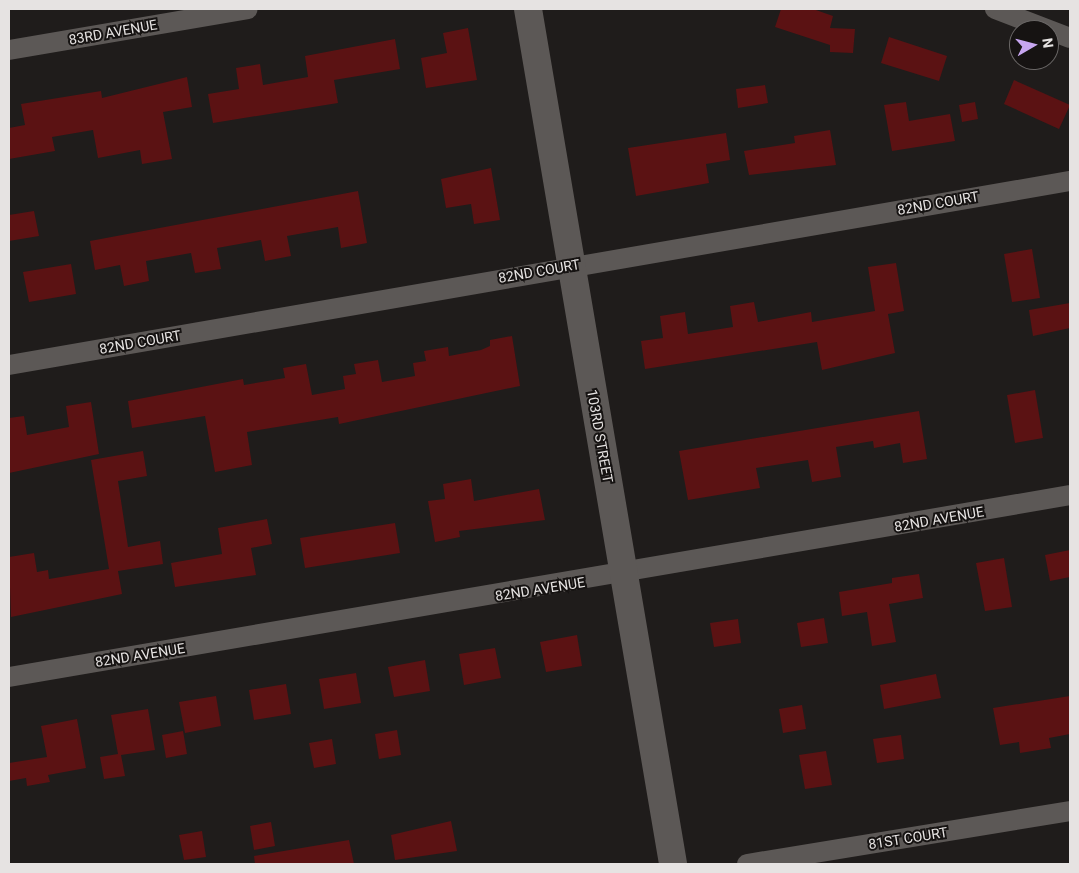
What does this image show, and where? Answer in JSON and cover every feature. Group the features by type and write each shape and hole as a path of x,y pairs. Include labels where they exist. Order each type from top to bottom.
{"street":[{"name":"83RD AVENUE","path":"9,50 248,9"},
{"name":"103RD STREET","path":"528,9 673,864"},
{"path":"995,9 1070,38"},
{"name":"82ND COURT","path":"9,365 571,265 1070,180"},
{"name":"82ND AVENUE","path":"9,677 624,575 1070,495"},
{"name":"81ST COURT","path":"747,864 1070,811"}],"building":[{"path":"781,9 813,9 833,16 830,28 855,29 853,53 830,52 830,45 775,27"},
{"path":"468,28 477,80 426,88 421,58 447,53 443,33"},
{"path":"889,37 947,56 939,81 881,63"},
{"path":"395,39 400,69 334,80 338,103 213,123 208,94 239,89 236,68 260,64 263,85 308,77 305,56"},
{"path":"187,77 192,107 163,112 172,159 142,164 140,150 98,158 93,130 52,137 55,151 9,159 9,128 25,125 21,104 101,91 102,98"},
{"path":"1014,80 1070,105 1059,129 1004,104"},
{"path":"765,85 768,103 738,108 736,89"},
{"path":"906,102 909,121 950,114 955,141 892,151 884,105"},
{"path":"975,102 978,119 962,122 959,105"},
{"path":"830,130 836,165 749,175 744,151 795,143 794,136"},
{"path":"726,133 730,160 706,164 709,183 636,196 628,148"},
{"path":"491,168 500,220 474,224 471,204 446,208 441,179"},
{"path":"358,191 367,243 341,248 338,227 287,236 291,256 265,261 261,240 217,248 221,269 195,273 191,253 146,261 149,281 124,286 120,265 95,270 90,241"},
{"path":"34,211 39,236 9,241 9,215"},
{"path":"1032,249 1040,298 1012,302 1004,254"},
{"path":"896,263 904,311 888,314 895,353 822,370 817,342 645,369 641,341 663,338 660,316 685,312 688,334 733,327 730,306 754,302 758,322 811,312 812,322 875,311 868,267"},
{"path":"71,264 76,294 29,302 23,272"},
{"path":"1070,303 1070,328 1033,336 1029,310"},
{"path":"512,336 520,386 339,424 338,417 247,432 252,465 215,472 205,416 132,428 128,401 243,379 244,385 285,378 283,368 306,364 312,395 345,389 343,376 356,374 354,364 378,360 382,382 415,376 413,363 426,361 424,351 448,347 449,356 481,350 490,346 490,340"},
{"path":"1035,390 1043,438 1015,443 1007,395"},
{"path":"91,402 99,454 9,473 9,418 24,416 27,435 69,427 66,406"},
{"path":"919,411 927,459 903,463 900,443 874,448 873,441 836,447 841,477 812,482 808,460 756,468 760,488 688,500 679,451"},
{"path":"143,451 147,476 118,481 128,547 160,541 163,564 118,571 122,594 11,617 9,557 34,553 37,572 48,570 49,579 109,569 91,460"},
{"path":"471,479 474,501 539,489 545,520 459,531 460,537 435,542 428,501 445,499 443,484"},
{"path":"267,519 272,544 251,548 256,575 175,587 171,563 222,554 218,528"},
{"path":"395,523 400,553 305,568 300,538"},
{"path":"1070,550 1070,577 1050,581 1045,555"},
{"path":"1004,558 1012,607 985,611 976,563"},
{"path":"919,574 923,598 889,604 896,642 872,646 867,612 842,616 839,592 892,583 892,578"},
{"path":"824,618 828,643 801,647 797,623"},
{"path":"738,619 741,643 714,647 710,623"},
{"path":"577,635 582,666 546,672 540,642"},
{"path":"495,648 501,678 464,685 459,654"},
{"path":"425,660 430,691 394,697 388,667"},
{"path":"356,673 361,703 324,709 319,679"},
{"path":"936,674 941,698 884,709 880,685"},
{"path":"286,684 291,714 254,720 249,690"},
{"path":"216,696 221,726 185,733 179,702"},
{"path":"1070,696 1070,734 1049,738 1051,748 1020,753 1019,742 1000,745 993,708"},
{"path":"802,705 806,729 783,733 779,709"},
{"path":"148,709 155,750 121,755 125,776 104,779 100,757 118,754 111,715"},
{"path":"77,719 86,768 48,775 50,782 27,786 26,778 9,781 9,763 47,757 41,726"},
{"path":"397,730 401,755 379,759 375,734"},
{"path":"183,731 187,754 166,758 162,735"},
{"path":"901,735 904,759 877,763 873,739"},
{"path":"332,739 336,764 314,768 309,743"},
{"path":"826,751 832,785 805,789 799,755"},
{"path":"451,821 457,851 395,860 391,835"},
{"path":"271,822 275,846 254,850 250,826"},
{"path":"202,831 206,857 184,860 179,835"},
{"path":"349,840 354,864 255,864 254,856"}]}
